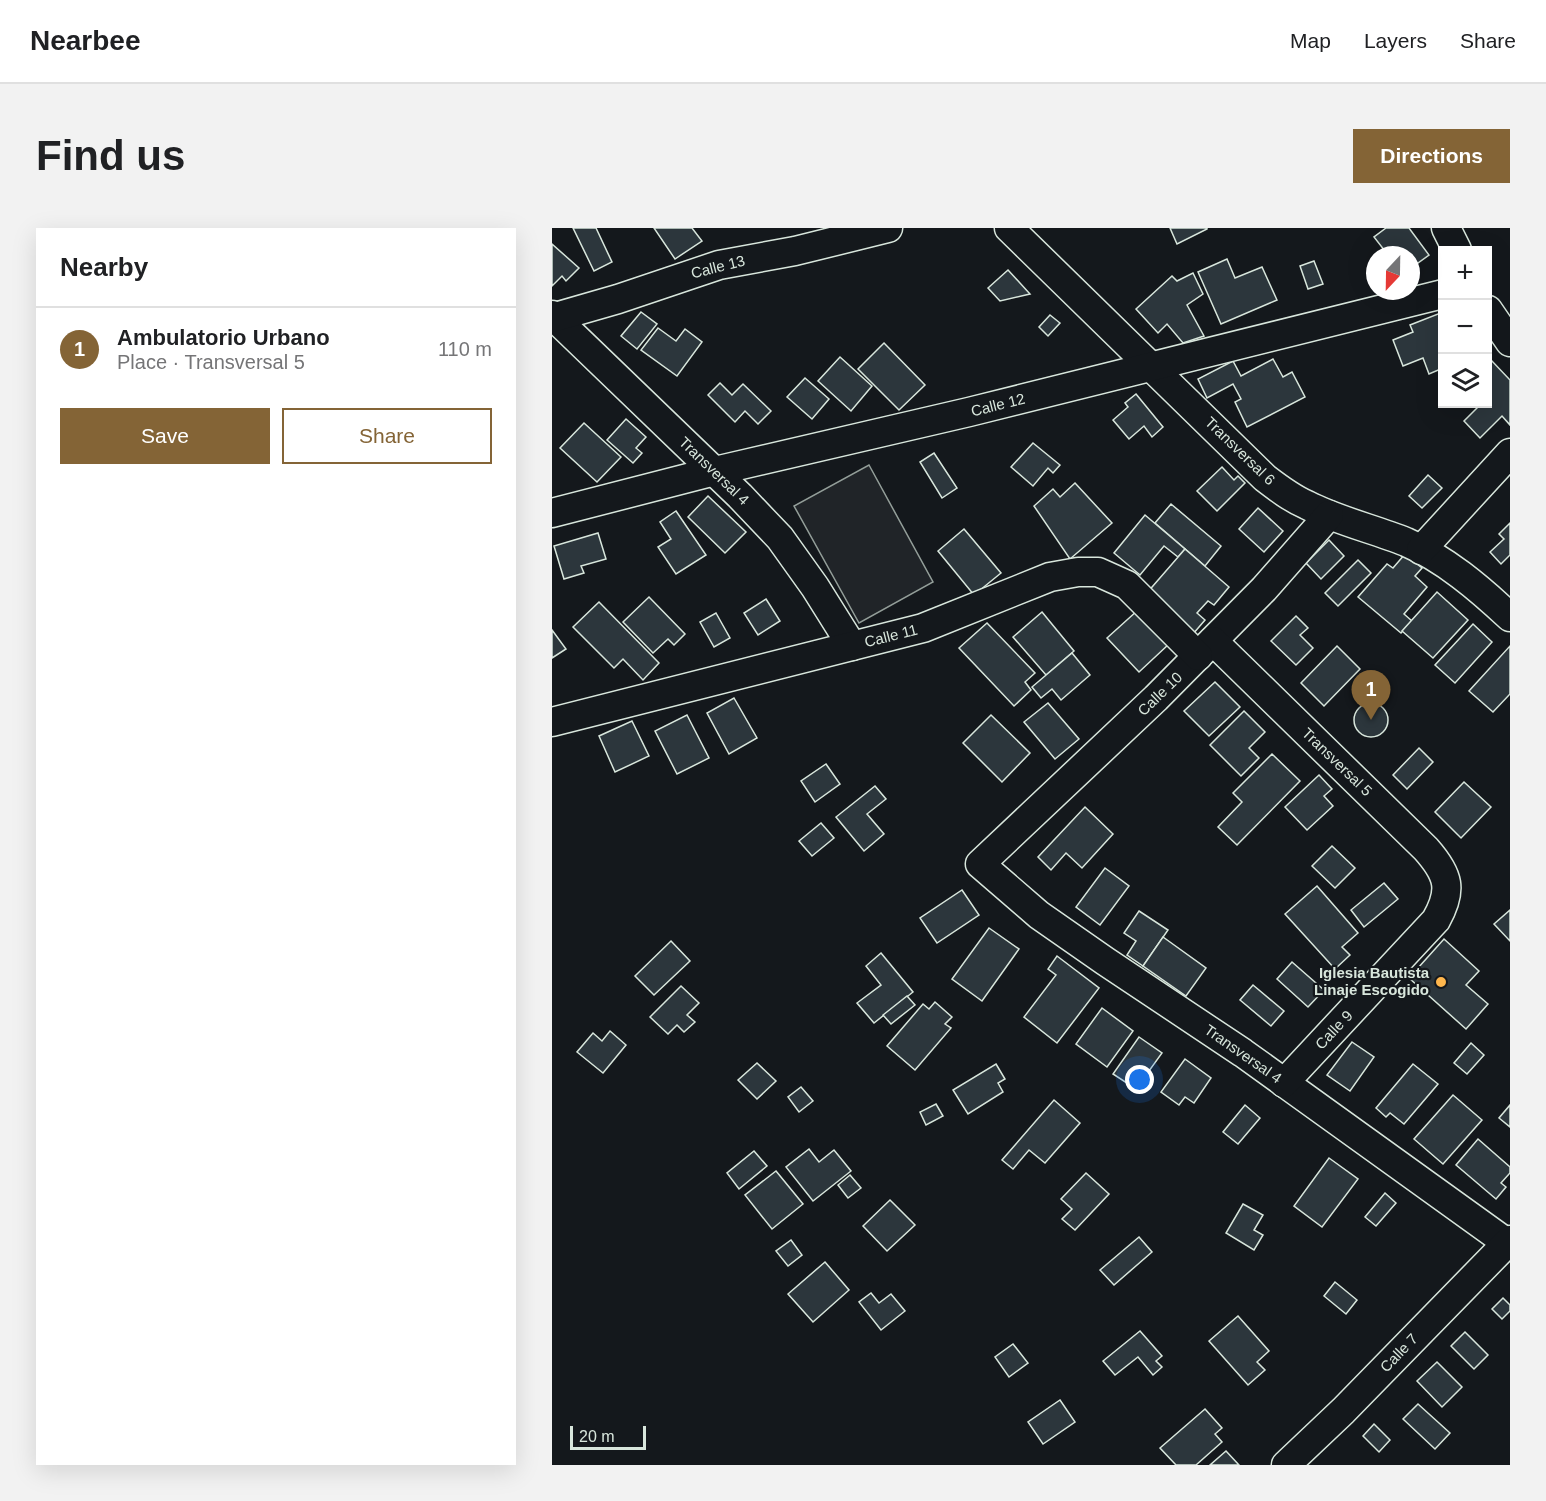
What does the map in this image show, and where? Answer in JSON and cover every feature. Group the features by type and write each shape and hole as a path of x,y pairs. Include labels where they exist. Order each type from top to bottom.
{"street":[{"name":"Calle 13","path":"553,316 618,299 720,265 795,251 888,228"},
{"name":"Transversal 6","path":"1009,228 1264,478 1287,495 1329,514 1408,543 1439,560 1474,585 1510,617"},
{"path":"1446,228 1455,246"},
{"name":"Calle 12","path":"552,513 715,471 878,435 1438,295"},
{"path":"1492,315 1510,342"},
{"name":"Transversal 4","path":"553,316 715,471 780,538 815,587 852,646"},
{"path":"1420,550 1510,453"},
{"name":"Calle 10","path":"980,864 1156,698 1264,589 1329,514"},
{"name":"Calle 11","path":"552,722 923,628 1050,577 1078,572 1098,572 1127,585 1205,648"},
{"name":"Transversal 5","path":"1205,648 1426,849 1438,862 1446,879 1447,891"},
{"name":"Transversal 4","path":"980,864 1040,915 1284,1083 1508,1242"},
{"name":"Calle 9","path":"1284,1083 1436,920 1444,906 1447,891"},
{"name":"Calle 7","path":"1286,1465 1343,1411 1508,1242"}],"shaded area":[{"path":"869,465 933,582 859,623 794,506"}],"building":[{"path":"573,228 596,228 612,262 594,271"},
{"path":"654,228 692,228 702,241 675,259"},
{"path":"1170,228 1207,228 1207,229 1177,244"},
{"path":"1386,228 1409,228 1429,255 1420,262 1420,246 1381,246 1374,237"},
{"path":"552,244 579,268 566,281 562,276 552,286"},
{"path":"1227,259 1235,278 1262,267 1277,300 1221,324 1198,272"},
{"path":"1314,261 1323,284 1308,289 1300,266"},
{"path":"1008,270 1030,294 1000,301 988,288"},
{"path":"1193,273 1203,294 1187,305 1204,336 1183,343 1167,324 1158,333 1136,309 1172,276 1177,281"},
{"path":"641,312 657,324 637,349 621,336"},
{"path":"1438,314 1438,370 1429,374 1423,358 1403,366 1393,340 1413,332 1410,325"},
{"path":"1050,315 1060,323 1048,336 1039,327"},
{"path":"658,328 676,341 685,329 702,342 677,376 641,350"},
{"path":"884,343 925,385 899,410 858,369"},
{"path":"840,357 872,386 851,411 818,381"},
{"path":"1273,359 1283,377 1292,372 1305,397 1247,427 1235,402 1241,399 1233,384 1207,398 1198,379 1233,361 1241,376"},
{"path":"1492,361 1510,380 1510,425 1502,416 1480,438 1464,421 1477,408 1492,408"},
{"path":"805,378 829,399 812,419 787,397"},
{"path":"720,383 732,395 743,384 771,411 758,424 745,411 735,422 708,395"},
{"path":"1136,394 1163,427 1152,437 1144,426 1129,439 1113,420 1128,407 1125,403"},
{"path":"626,419 646,437 636,448 642,453 633,463 607,440"},
{"path":"584,423 621,457 597,482 560,448"},
{"path":"1033,443 1060,465 1053,473 1048,468 1033,486 1011,467"},
{"path":"934,453 957,488 942,498 920,462"},
{"path":"1222,467 1234,480 1238,476 1245,483 1217,511 1197,491"},
{"path":"1428,475 1442,488 1422,508 1409,496"},
{"path":"1075,483 1112,523 1070,559 1034,506 1053,489 1060,497"},
{"path":"708,496 746,532 725,553 688,517"},
{"path":"1171,504 1221,546 1205,566 1155,523"},
{"path":"1258,508 1283,531 1264,552 1239,529"},
{"path":"676,511 706,555 676,574 658,547 671,539 660,522"},
{"path":"1145,515 1185,549 1178,557 1164,546 1140,575 1114,553"},
{"path":"1510,523 1510,555 1501,564 1490,552 1504,539 1499,534"},
{"path":"964,529 1001,573 974,595 938,551"},
{"path":"598,533 606,559 581,566 584,573 564,579 554,546"},
{"path":"1329,540 1344,556 1321,579 1306,563"},
{"path":"1185,549 1229,587 1214,605 1208,601 1197,613 1205,620 1193,634 1146,594"},
{"path":"1405,554 1422,568 1415,576 1427,587 1404,614 1412,621 1401,633 1358,597 1387,564 1393,568"},
{"path":"1358,560 1371,573 1338,606 1325,593"},
{"path":"1437,592 1468,620 1433,658 1402,631"},
{"path":"649,597 685,634 674,645 668,639 653,653 623,622"},
{"path":"766,599 780,621 758,635 744,613"},
{"path":"599,602 659,663 643,680 623,659 614,668 573,627"},
{"path":"1138,610 1169,644 1139,672 1107,638"},
{"path":"1042,612 1074,651 1046,675 1013,637"},
{"path":"716,613 730,638 714,647 700,622"},
{"path":"1296,616 1308,628 1300,635 1313,648 1296,665 1271,641"},
{"path":"987,623 1035,673 1025,682 1031,690 1014,706 959,648"},
{"path":"1473,624 1492,642 1455,683 1435,665"},
{"path":"552,630 566,649 552,658"},
{"path":"1337,646 1360,669 1324,706 1301,683"},
{"path":"1510,646 1510,694 1493,712 1469,691"},
{"path":"1072,653 1090,675 1061,700 1052,689 1041,698 1032,687"},
{"path":"1215,682 1240,707 1209,736 1184,711"},
{"path":"734,698 757,738 729,754 707,713"},
{"path":"1048,703 1079,739 1055,759 1024,722"},
{"path":"1371,703 1383,708 1388,720 1383,732 1371,737 1359,732 1354,720 1359,708"},
{"path":"1244,711 1265,732 1249,748 1259,758 1241,776 1210,745"},
{"path":"687,715 709,758 677,774 655,731"},
{"path":"991,715 1030,753 1002,782 963,743"},
{"path":"632,721 649,756 615,772 599,736"},
{"path":"1419,748 1433,762 1407,789 1393,775"},
{"path":"1272,754 1300,781 1237,845 1218,827 1242,802 1233,793"},
{"path":"826,764 840,784 815,802 801,781"},
{"path":"1319,775 1332,789 1324,796 1333,806 1307,830 1285,807"},
{"path":"1464,782 1491,807 1461,838 1435,812"},
{"path":"875,786 886,799 867,814 884,834 864,851 836,817"},
{"path":"1085,807 1113,834 1082,868 1066,853 1051,870 1038,857"},
{"path":"821,823 834,838 812,856 799,841"},
{"path":"1332,846 1355,868 1335,888 1312,866"},
{"path":"1105,868 1129,886 1100,925 1076,907"},
{"path":"1384,883 1398,899 1364,927 1351,910"},
{"path":"1317,886 1358,933 1342,947 1350,955 1335,969 1285,914"},
{"path":"962,890 979,915 937,943 920,918"},
{"path":"1510,910 1510,941 1494,924"},
{"path":"1139,911 1168,930 1143,966 1127,955 1136,941 1124,933"},
{"path":"989,928 1019,949 982,1001 952,979"},
{"path":"1163,937 1206,968 1186,996 1143,966"},
{"name":"Iglesia Bautista Linaje Escogido","path":"1444,939 1479,971 1466,985 1488,1004 1466,1029 1409,978"},
{"path":"671,941 690,961 654,995 635,976"},
{"path":"881,953 913,992 874,1023 857,1003 881,985 866,966"},
{"path":"1057,956 1099,988 1057,1043 1024,1017 1056,975 1048,969"},
{"path":"1292,962 1324,990 1308,1007 1277,979"},
{"path":"1253,985 1284,1011 1271,1026 1240,1000"},
{"path":"681,986 699,1003 687,1015 695,1022 684,1032 677,1025 668,1034 650,1017"},
{"path":"907,996 915,1005 891,1024 883,1015"},
{"path":"935,1002 952,1017 945,1024 951,1028 915,1070 887,1046 923,1004 929,1009"},
{"path":"1102,1008 1133,1031 1107,1067 1076,1044"},
{"path":"610,1031 626,1045 603,1073 577,1052 593,1033 602,1041"},
{"path":"1139,1037 1162,1053 1136,1089 1113,1074"},
{"path":"1352,1042 1374,1057 1350,1091 1327,1075"},
{"path":"1471,1043 1484,1055 1467,1074 1454,1063"},
{"path":"1185,1059 1211,1078 1194,1103 1185,1097 1179,1105 1161,1092"},
{"path":"757,1063 776,1081 757,1099 738,1080"},
{"path":"996,1064 1005,1079 998,1083 1003,1092 968,1114 953,1090"},
{"path":"1413,1064 1438,1084 1404,1124 1390,1113 1386,1117 1376,1108"},
{"path":"801,1087 813,1101 799,1112 788,1097"},
{"path":"1453,1095 1482,1120 1443,1164 1414,1139"},
{"path":"1054,1100 1080,1123 1045,1163 1029,1150 1013,1169 1002,1160"},
{"path":"936,1104 943,1116 926,1125 920,1112"},
{"path":"1245,1105 1260,1118 1238,1144 1223,1132"},
{"path":"1510,1105 1510,1127 1499,1118"},
{"path":"1478,1139 1510,1167 1510,1173 1501,1183 1506,1187 1496,1199 1456,1165"},
{"path":"809,1149 819,1162 834,1150 851,1171 813,1201 786,1167"},
{"path":"754,1151 767,1166 739,1189 727,1173"},
{"path":"1329,1158 1358,1179 1322,1227 1294,1206"},
{"path":"776,1171 803,1204 772,1229 745,1195"},
{"path":"1086,1173 1109,1194 1075,1230 1062,1219 1072,1209 1061,1199"},
{"path":"850,1175 861,1188 848,1198 838,1185"},
{"path":"1385,1193 1396,1203 1376,1226 1365,1217"},
{"path":"890,1200 915,1225 887,1251 863,1226"},
{"path":"1243,1204 1263,1215 1254,1230 1263,1235 1254,1250 1226,1233"},
{"path":"1139,1237 1152,1252 1114,1285 1100,1270"},
{"path":"791,1240 802,1255 788,1266 776,1251"},
{"path":"825,1262 849,1290 813,1322 788,1294"},
{"path":"1335,1282 1357,1300 1346,1314 1324,1296"},
{"path":"871,1293 879,1303 891,1294 905,1311 881,1330 859,1302"},
{"path":"1503,1298 1510,1305 1510,1311 1502,1319 1492,1309"},
{"path":"1238,1316 1269,1351 1257,1362 1265,1370 1248,1385 1209,1341"},
{"path":"1140,1331 1162,1356 1156,1361 1162,1367 1153,1375 1138,1357 1115,1375 1103,1361"},
{"path":"1465,1332 1488,1355 1474,1369 1451,1346"},
{"path":"1013,1344 1028,1363 1009,1377 995,1357"},
{"path":"1437,1362 1462,1387 1442,1407 1417,1381"},
{"path":"1060,1400 1075,1422 1043,1444 1028,1422"},
{"path":"1418,1404 1450,1433 1435,1449 1403,1419"},
{"path":"1205,1409 1222,1428 1215,1434 1222,1442 1196,1465 1176,1465 1160,1448"},
{"path":"1374,1424 1390,1440 1379,1452 1363,1436"},
{"path":"1226,1451 1239,1465 1210,1465"}],"place":[{"name":"Ambulatorio Urbano","path":"1371,720"},
{"name":"Iglesia Bautista Linaje Escogido","path":"1441,982"}]}
